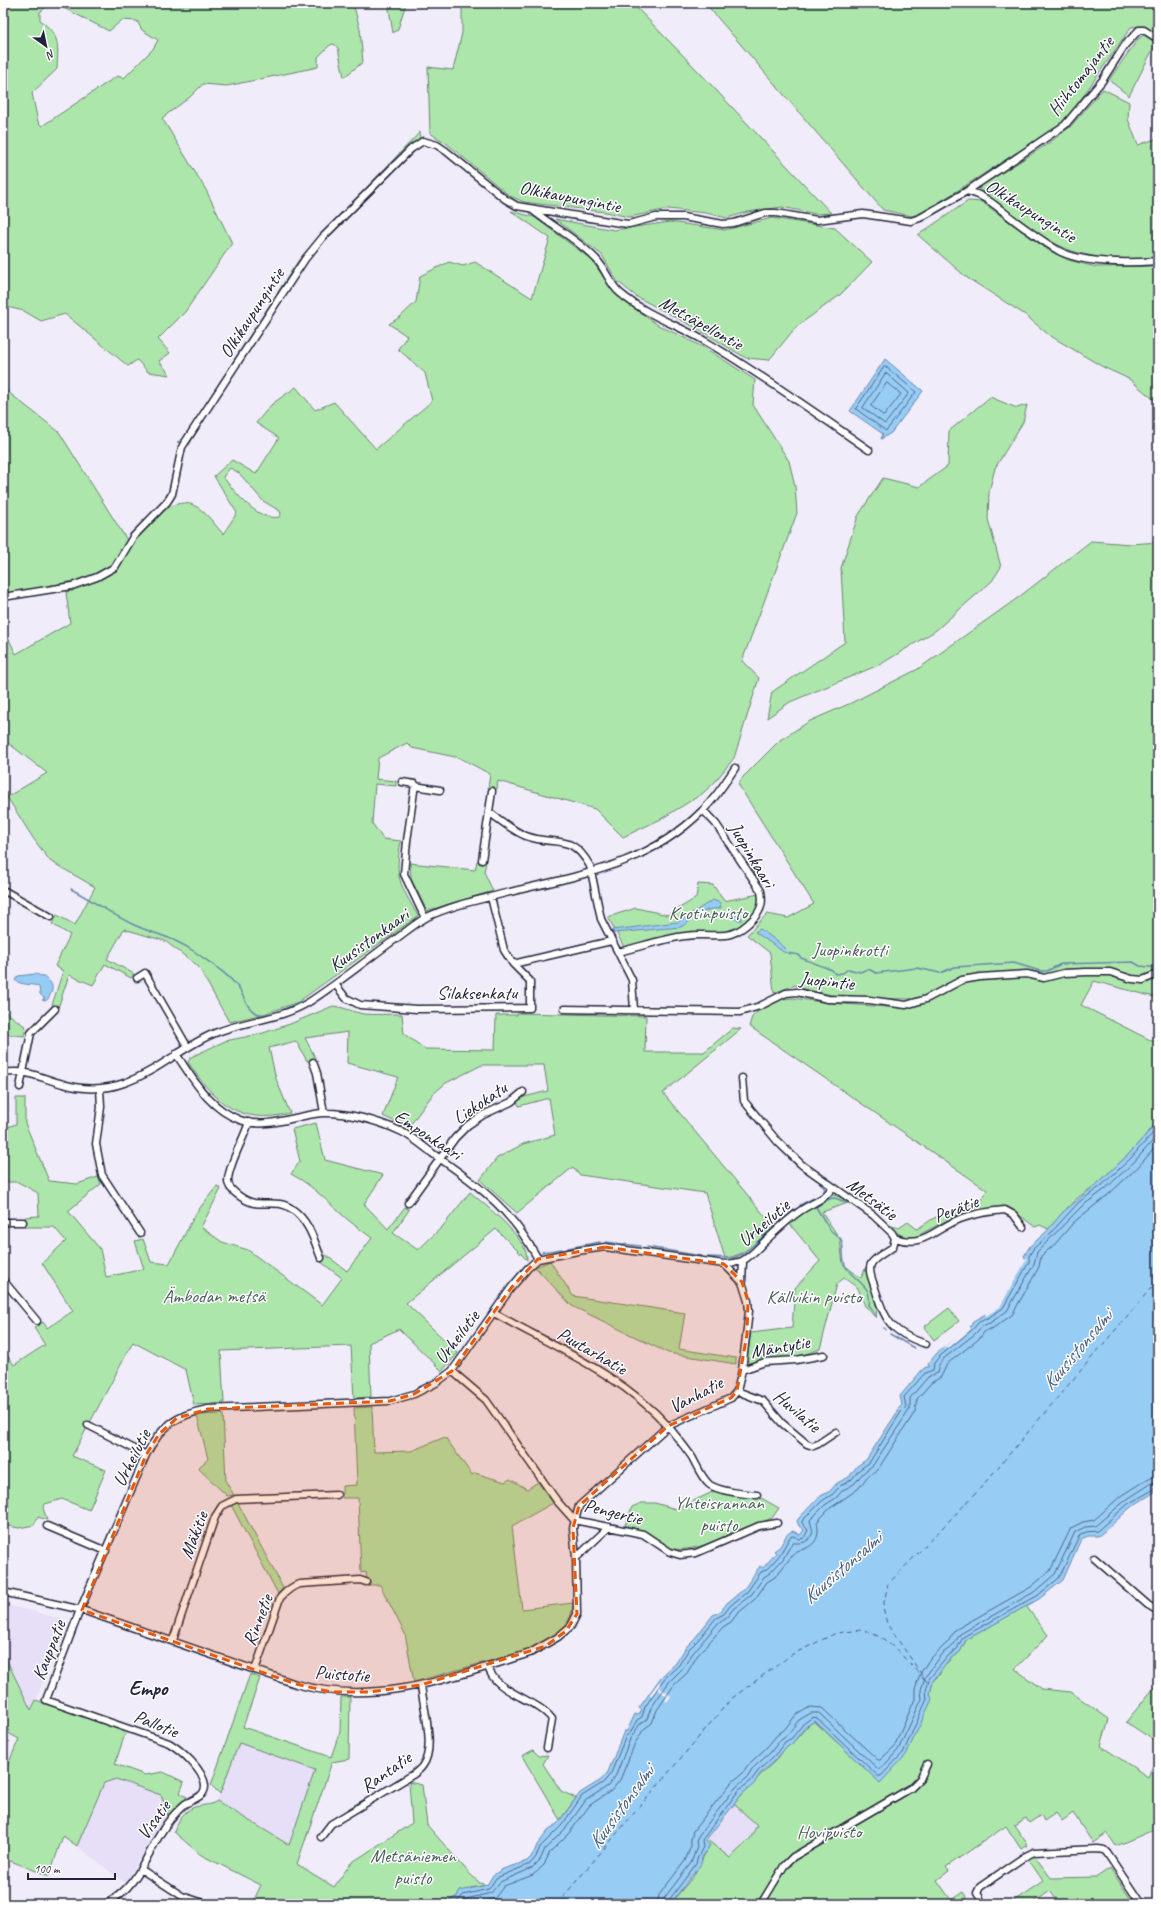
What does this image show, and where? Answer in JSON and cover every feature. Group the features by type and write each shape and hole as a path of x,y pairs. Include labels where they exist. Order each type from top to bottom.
{"street":[{"name":"Hiihtomajantie","path":"967,191 1065,125 1102,81 1125,45 1138,30 1144,30 1158,39"},
{"name":"Olkikaupungintie","path":"3,597 72,586 97,577 115,567 133,537 164,505 172,494 182,447 306,259 331,230 418,144 423,141 437,145 505,199 517,206 531,209 629,224 656,217 682,217 723,224 734,223 765,213 776,213 817,220 863,214 911,221 920,218 967,191 978,194 991,201 1040,239 1062,252 1101,261 1158,261"},
{"name":"Metsäpellontie","path":"531,209 597,260 612,284 620,293 669,324 708,342 869,450"},
{"name":"Kuusistonkaari","path":"3,1073 22,1072 63,1084 100,1088 125,1083 146,1073 187,1046 230,1027 270,1019 297,1008 335,984 424,918 442,910 625,862 662,843 703,810 735,768"},
{"path":"402,782 415,784 414,786 440,790"},
{"path":"414,786 404,874 424,918"},
{"path":"482,860 492,791"},
{"name":"Juopinkaari","path":"618,952 687,936 736,934 755,917 761,909 763,899 761,891 716,824 703,810"},
{"path":"489,812 527,837 572,844 586,859 590,866 599,913 611,941 632,980 634,1010"},
{"path":"3,890 51,917"},
{"name":"Silaksenkatu","path":"335,984 346,998 360,1005 417,1009 530,1008 530,981 513,964 503,945 491,897"},
{"path":"513,964 611,941"},
{"name":"Juopintie","path":"564,1009 740,1012 760,1006 786,993 797,992 828,999 868,1000 906,1005 926,999 962,980 980,977 1027,974 1044,978 1064,973 1086,972 1110,972 1132,979 1143,980 1158,976"},
{"path":"137,978 145,973 187,1046"},
{"path":"20,1087 31,1033 55,1009"},
{"name":"Emponkaari","path":"176,1054 197,1086 210,1102 229,1114 249,1122 281,1122 324,1113 352,1116 380,1123 401,1131 441,1159 475,1186 511,1218 538,1259"},
{"path":"313,1062 319,1080 324,1113"},
{"name":"Metsätie","path":"742,1078 744,1101 790,1155 832,1188 873,1215 892,1233 895,1238 893,1247 875,1260 870,1266 870,1273 879,1303 884,1315 894,1328 910,1338 926,1344"},
{"path":"100,1088 101,1107 96,1144 102,1175 140,1233"},
{"name":"Liekokatu","path":"408,1203 455,1138 468,1125 482,1115 511,1102 523,1092"},
{"path":"249,1122 228,1176 228,1186 253,1203 278,1203 291,1207 308,1224 321,1258"},
{"name":"Urheilutie","path":"82,1610 146,1455 159,1434 167,1425 177,1418 196,1411 223,1408 390,1401 402,1398 425,1389 452,1371 520,1276 538,1259 605,1247 724,1264 743,1261 787,1221 800,1211 821,1199 832,1188"},
{"name":"Perätie","path":"895,1238 907,1242 916,1241 961,1219 1005,1210 1014,1215 1023,1227"},
{"path":"3,1222 23,1222"},
{"path":"742,1282 743,1261"},
{"name":"Vanhatie","path":"574,1520 579,1506 585,1500 668,1426 731,1398 737,1391 742,1370 749,1311 748,1301 742,1282 724,1264"},
{"path":"3,1280 37,1321"},
{"name":"Puutarhatie","path":"494,1313 592,1365 618,1382 668,1426 707,1482 712,1486 745,1494 758,1495"},
{"name":"Mäntytie","path":"742,1370 765,1362 796,1360 824,1355"},
{"name":"Pengertie","path":"452,1371 486,1400 557,1501 574,1520 643,1534 670,1552 687,1554 706,1549 758,1526 777,1522"},
{"name":"Huvilatie","path":"737,1391 763,1401 782,1423 807,1444 813,1446 818,1444 836,1432"},
{"path":"88,1425 146,1455"},
{"name":"Mäkitie","path":"173,1640 215,1517 222,1506 229,1501 244,1498 337,1495"},
{"name":"Puistotie","path":"3,1592 82,1610 173,1640 296,1684 331,1692 370,1692 395,1690 421,1686 530,1653 546,1646 571,1626 577,1614 576,1558 573,1528 574,1520"},
{"path":"47,1526 106,1551"},
{"path":"576,1558 608,1527"},
{"path":"1094,1558 1148,1605 1158,1611"},
{"name":"Rinnetie","path":"255,1670 280,1598 285,1592 300,1584 351,1582 360,1580 366,1582"},
{"name":"Kauppatie","path":"46,1700 82,1610"},
{"path":"488,1666 490,1673 499,1684 540,1709 552,1719 547,1748"},
{"name":"Rantatie","path":"321,1837 331,1824 390,1790 423,1766 428,1752 429,1742 421,1686"},
{"name":"Pallotie","path":"46,1700 169,1743 179,1749 198,1771 205,1788 202,1795"},
{"path":"761,1904 784,1866 793,1857 911,1788 920,1779 928,1764"},
{"name":"Visatie","path":"106,1904 124,1893 142,1870 150,1850 166,1824 184,1805 202,1795"},
{"path":"980,1898 977,1893 980,1887 1030,1854 1044,1850 1104,1850 1141,1904"},
{"path":"142,1870 182,1896 205,1904"}],"highlighted area":[{"path":"605,1247 724,1264 742,1282 748,1301 747,1334 737,1391 731,1398 668,1426 579,1506 573,1528 577,1614 566,1631 546,1646 421,1685 370,1692 331,1692 296,1684 82,1610 146,1455 159,1434 177,1418 208,1409 390,1401 414,1394 452,1371 511,1288 538,1259"}],"shaded area":[{"path":"3,1604 62,1619 65,1624 32,1710 3,1653"},
{"path":"239,1743 315,1770 289,1845 217,1801"},
{"path":"116,1779 162,1795 168,1815 125,1883 77,1846 104,1783"},
{"path":"734,1804 758,1825 750,1839 730,1858 706,1839"}],"green space":[{"path":"3,3 51,3 40,12 40,20 52,31 55,36 58,47 57,69 32,93 38,122 42,126 117,76 124,78 153,49 158,40 142,30 137,21 122,20 109,31 54,3 353,3 360,29 363,62 344,77 338,48 334,44 330,45 318,57 318,67 227,86 203,84 190,97 162,118 206,190 232,243 185,312 158,339 170,353 159,361 170,375 148,372 137,360 128,366 65,314 41,321 24,311 7,307 3,304"},
{"path":"395,3 406,3 398,29 393,33 389,9"},
{"path":"462,3 632,3 701,74 831,213 816,214 782,207 748,212 727,218 706,213 668,209 629,217 605,212 524,202 510,196 446,143 430,133 428,67 453,70 462,33"},
{"path":"705,3 1158,3 1158,35 1145,26 1131,27 1065,122 924,212 912,216 883,210"},
{"path":"1144,35 1156,43 1129,96 1109,80 1138,39"},
{"path":"1103,89 1129,102 1128,119 1138,145 1158,138 1158,258 1100,257 1078,253 1067,249 1055,244 1032,230 978,188 1049,143 1070,127"},
{"path":"420,132 419,147 324,242 305,264 212,406 189,445 177,442 183,439 298,261 314,242"},
{"path":"968,201 982,202 1048,250 1068,260 1096,267 1158,266 1158,403 1129,379 1103,367 1049,335 1024,314 966,277 918,235"},
{"path":"511,211 534,217 592,260 612,290 625,302 658,325 705,348 755,380 753,405 789,461 795,486 797,513 742,661 759,678 734,758 714,783 702,794 661,819 623,837 595,809 498,781 497,789 488,788 490,774 460,758 412,748 407,743 378,758 376,779 396,781 396,786 375,784 372,823 383,839 401,841 398,864 400,880 418,916 298,1002 264,1014 229,1022 198,966 165,941 124,929 107,959 134,974 131,978 105,964 93,985 69,975 58,1008 52,1005 63,971 55,966 70,935 52,924 57,915 75,925 95,887 50,861 33,838 7,797 47,773 3,739 3,627 16,654 70,623 66,592 73,591 74,581 3,595 3,388 59,432 130,545 161,513 170,507 180,504 190,504 200,509 223,534 237,513 214,476 232,460 256,474 279,438 256,423 272,404 296,387 315,410 334,402 376,449 432,401 425,373 398,349 407,336 389,324 400,317 416,302 420,276 449,262 463,266 475,262 532,298 550,238","holes":["230,468 239,473 263,501 280,511 281,514 279,517 263,515 255,510 240,498 223,477"]},
{"path":"772,218 835,228 872,262 840,295 796,327 769,360 746,358 696,328 637,297 617,281 602,255 555,219 614,230 670,222 725,230"},
{"path":"990,397 1017,408 1027,405 1023,422 995,468 989,492 988,519 1001,567 992,581 935,631 881,664 790,702 767,718 772,692 845,642 841,568 858,516 883,478 919,487 948,466 949,431"},
{"name":"Juopinkrotti","path":"1091,541 1131,544 1158,542 1158,998 1094,981 1081,1005 1158,1044 1158,1121 1128,1155 1098,1183 1076,1199 1048,1229 1040,1225 1035,1227 1014,1211 1003,1206 957,1215 915,1237 903,1236 888,1225 899,1228 908,1222 917,1229 934,1218 982,1199 987,1190 749,1026 752,1017 757,1012 783,999 792,998 829,1003 902,1008 916,1006 912,999 846,998 803,989 795,985 774,993 770,953 747,935 767,914 788,918 814,904 738,784 743,777 780,740 810,721 851,703 918,669 1019,597"},
{"path":"477,861 486,862 484,872 493,891 427,911 411,879 410,863 475,870"},
{"name":"Krotinpuisto","path":"698,884 713,885 724,901 759,894 758,906 753,916 734,932 674,936 624,947 608,917 636,908 668,915 696,898"},
{"path":"333,1006 363,1014 402,1014 404,1034 425,1049 495,1050 496,1015 517,1015 518,1013 646,1016 645,1052 704,1052 733,1028 741,1029 663,1093 774,1227 746,1250 733,1257 725,1258 705,1193 580,1175 573,1167 517,1213 480,1180 497,1158 523,1144 555,1135 549,1098 519,1106 516,1099 548,1091 544,1065 482,1065 446,1083 433,1094 408,1128 383,1116 398,1077 347,1063 348,1032 305,1038 316,1059 307,1061 296,1041 269,1048 276,1079 290,1113 272,1116 257,1116 243,1113 230,1107 208,1089 188,1062 191,1057 225,1041 260,1034 290,1024"},
{"path":"3,1010 26,1027 24,1036 3,1034"},
{"name":"Ämbodan metsä","path":"16,1098 25,1098 25,1123 49,1181 77,1184 98,1177 101,1184 68,1211 100,1249 106,1277 144,1269 135,1241 143,1239 151,1262 169,1264 196,1213 217,1186 221,1189 201,1227 222,1242 248,1250 322,1305 342,1278 321,1262 326,1255 347,1271 372,1238 350,1222 313,1189 299,1178 291,1174 300,1161 292,1129 316,1123 325,1160 383,1175 364,1204 388,1229 405,1207 409,1210 393,1233 418,1250 443,1226 470,1192 514,1233 526,1252 527,1260 496,1229 406,1303 458,1353 442,1371 399,1329 369,1343 371,1397 354,1398 351,1346 221,1351 224,1403 194,1405 186,1370 133,1342 72,1456 106,1470 89,1510 62,1499 45,1504 43,1508 47,1520 38,1517 34,1525 19,1528 3,1525 3,1349 14,1365 45,1345 34,1328 43,1322 47,1328 73,1311 42,1263 66,1241 54,1227 25,1227 25,1217 39,1216 38,1193 18,1182 3,1182 3,1129 16,1124"},
{"name":"Källvikin puisto","path":"833,1195 841,1197 848,1203 822,1212 840,1239 843,1264 861,1278 866,1267 877,1309 876,1318 865,1306 858,1288 844,1278 837,1284 820,1349 803,1355 751,1364 747,1360 751,1333 792,1328 795,1288 820,1261 789,1223 827,1197"},
{"path":"550,1261 573,1296 685,1313 679,1349 736,1358 736,1364 668,1353 572,1306 535,1267"},
{"path":"949,1308 959,1321 934,1340 924,1327"},
{"path":"372,1407 374,1452 411,1451 445,1437 472,1475 475,1473 505,1482 510,1479 527,1489 538,1482 553,1503 512,1526 522,1609 573,1603 570,1617 564,1628 554,1637 529,1650 414,1682 405,1634 380,1585 367,1585 366,1572 361,1573 358,1498 342,1498 342,1486 357,1485 354,1408"},
{"path":"223,1414 226,1482 234,1495 227,1496 198,1468 208,1459 197,1415"},
{"name":"Yhteisrannan puisto","path":"719,1489 763,1499 779,1508 772,1518 736,1534 693,1548 671,1548 639,1530 625,1525 632,1507 641,1503 655,1503 676,1509"},
{"path":"238,1503 283,1588 278,1594 231,1505"},
{"name":"Hovipuisto","path":"1026,1606 1048,1635 1015,1669 1042,1689 1071,1692 1109,1719 1101,1746 1148,1777 1158,1754 1158,1828 1116,1846 1107,1833 1093,1843 1073,1813 1062,1821 1056,1813 1044,1821 1041,1815 1029,1823 1026,1818 1014,1825 1028,1845 1021,1849 1006,1826 946,1867 949,1871 937,1880 951,1900 963,1892 967,1898 958,1904 670,1904 693,1877 709,1846 706,1843 706,1839 730,1858 750,1839 757,1825 734,1804 754,1781 778,1758 786,1746 792,1743 811,1723 814,1721 880,1782 930,1694 933,1681 940,1674 940,1671 951,1658 960,1652 966,1640"},
{"path":"3,1653 31,1710 36,1700 126,1731 115,1764 145,1775 163,1772 184,1782 180,1793 187,1797 168,1815 161,1795 116,1779 104,1783 77,1846 63,1836 49,1876 3,1858 3,1776 19,1739 3,1730"},
{"name":"Metsäniemen puisto","path":"250,1674 260,1678 243,1727 331,1757 340,1731 341,1697 350,1697 349,1759 332,1762 297,1864 334,1887 351,1863 412,1823 409,1782 422,1785 427,1825 470,1874 480,1883 487,1885 470,1888 444,1904 252,1904 261,1885 201,1855 174,1832 180,1819 190,1809 217,1801 289,1845 315,1770 239,1743 220,1794 211,1785"},
{"path":"1158,1683 1158,1743 1126,1722"},
{"path":"533,1750 539,1756 548,1755 543,1764 561,1791 576,1798 560,1820 522,1756"},
{"path":"1033,1854 1051,1878 1097,1877 1110,1868 1134,1904 1059,1903 1050,1891 1032,1904 1009,1904 1043,1881 1026,1856"}],"water":[{"path":"885,359 923,391 891,433 881,439 883,434 850,411"},
{"path":"713,900 720,903 721,908 707,910 681,927 614,933 612,930 678,922"},
{"path":"729,911 741,917 742,920 731,917 726,912"},
{"path":"760,929 778,942 787,951 785,953 755,932"},
{"path":"35,974 42,976 51,983 51,993 45,1001 42,1000 45,999 40,994 39,987 20,983 15,980 18,976"},
{"name":"Kuusistonsalmi","path":"1158,1121 1158,1490 1131,1507 1098,1536 1088,1536 1081,1539 1063,1580 1039,1599 966,1640 960,1652 951,1658 933,1681 930,1694 932,1699 906,1755 880,1783 815,1721 805,1727 792,1744 788,1745 760,1774 754,1784 743,1793 705,1841 710,1845 702,1857 701,1864 670,1904 444,1904 456,1898 460,1891 487,1885 493,1875 503,1869 527,1861 533,1855 537,1845 548,1831 558,1823 580,1793 601,1780 608,1772 624,1731 627,1731 635,1714 639,1715 642,1710 639,1708 661,1677 676,1663 686,1647 713,1615 721,1611 727,1603 744,1589 760,1566 763,1568 776,1553 774,1551 781,1545 790,1532 793,1531 800,1535 804,1530 799,1526 797,1521 819,1497 830,1491 837,1483 849,1477 857,1466 866,1460 896,1414 897,1410 902,1405 900,1396 922,1370 929,1367 928,1364 937,1353 971,1326 973,1321 1000,1306 1026,1260 1024,1256 1030,1246 1045,1233 1063,1212 1098,1183 1128,1155"}],"pier":[{"path":"1025,1258 1027,1259 1000,1307 986,1316 985,1313 998,1305"},
{"path":"969,1326 971,1329 950,1347 942,1349"},
{"path":"659,1682 661,1684 659,1687 671,1696 667,1702 665,1700 667,1697 658,1689 651,1696 650,1694"}],"waterway":[{"path":"71,889 124,920 140,928 179,942 195,952 230,978 239,989 251,1010 254,1012 265,1015 271,1014 300,1002"},
{"path":"788,953 799,955 801,958 832,970 835,974 843,973 848,969 860,972 868,969 876,973 917,968 940,973 955,967 1014,963 1040,971 1047,971 1061,964 1133,962 1140,966 1158,968"},
{"path":"745,1108 750,1114"},
{"path":"756,1121 774,1142"},
{"path":"780,1149 797,1166"},
{"path":"800,1205 822,1194 825,1189 820,1182 802,1169"},
{"path":"846,1203 834,1198 816,1207 830,1230 841,1239 846,1267 849,1272 866,1288 869,1298 869,1305 876,1317"},
{"path":"708,1257 733,1258 743,1254 795,1209"},
{"path":"568,1248 600,1242"},
{"path":"606,1242 640,1246"},
{"path":"647,1247 702,1256"},
{"path":"542,1252 562,1249"},
{"path":"890,1334 914,1348"}],"ferry route":[{"path":"557,1904 731,1699 791,1655 836,1633 861,1630 876,1635 895,1648 927,1682 887,1624 883,1607 888,1584 977,1492 1158,1280"}],"district":[{"name":"Empo","path":"148,1688"}]}
